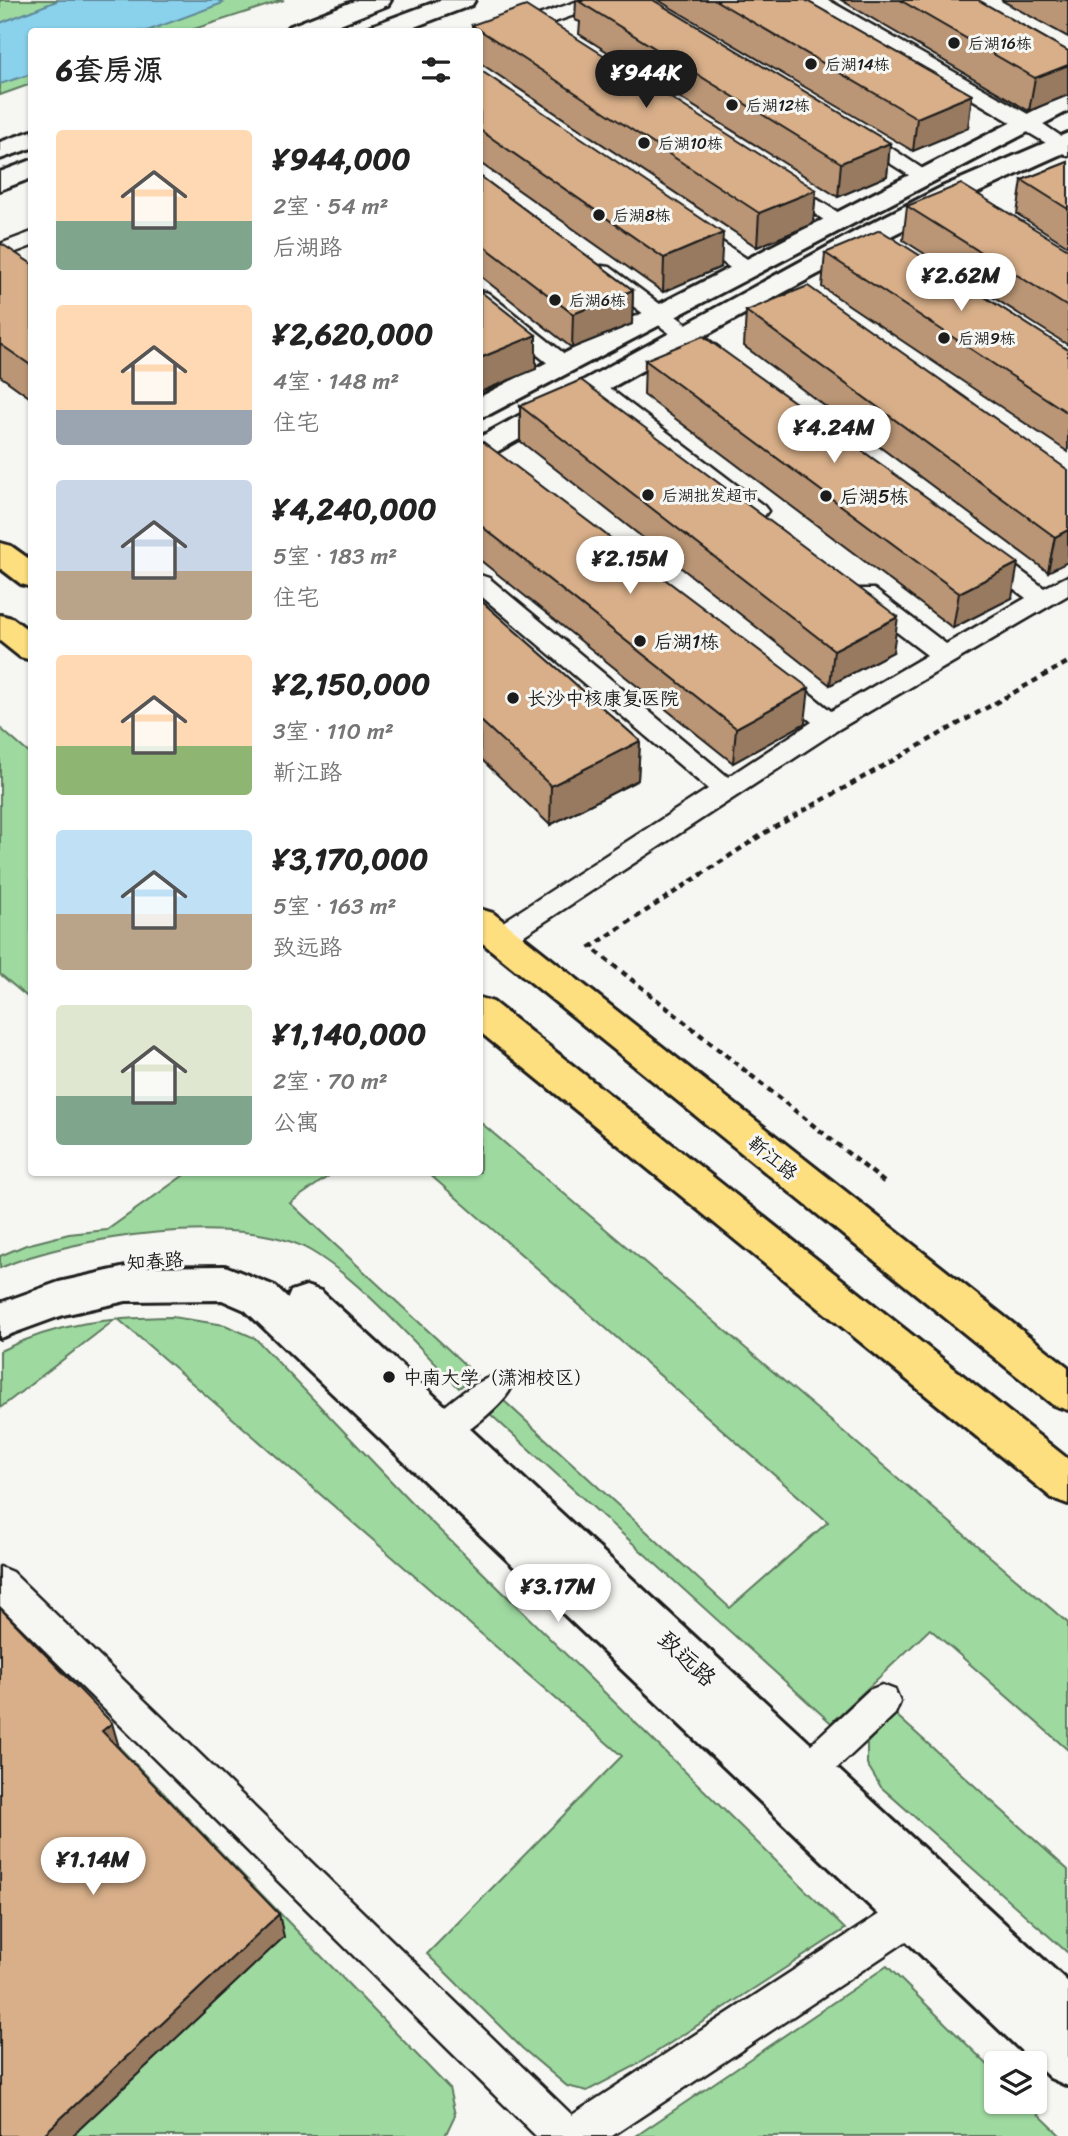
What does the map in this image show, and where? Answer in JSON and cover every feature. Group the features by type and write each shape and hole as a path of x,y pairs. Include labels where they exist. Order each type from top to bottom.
{"main road":[{"path":"0,552 28,574"},
{"path":"0,625 28,647"},
{"name":"靳江路","path":"489,930 1068,1392"},
{"path":"483,1014 1068,1485"}],"street":[{"path":"308,28 379,0"},
{"path":"388,28 463,0"},
{"path":"483,406 1068,101"},
{"path":"0,151 28,140"},
{"path":"491,452 592,386 686,334 791,291 1065,145"},
{"path":"0,182 28,170"},
{"name":"知春路","path":"0,1298 25,1286 84,1269 177,1258 221,1261 265,1273 305,1302"},
{"path":"0,1321 60,1299 126,1284 225,1283 261,1298 1068,2060"},
{"name":"致远路","path":"305,1302 1068,2017"}],"lane":[{"path":"483,41 598,0"},
{"path":"814,0 1065,145"},
{"path":"534,23 557,38"},
{"path":"841,124 922,175"},
{"path":"767,174 837,220"},
{"path":"668,214 745,268"},
{"path":"0,252 28,240"},
{"path":"580,257 731,367"},
{"path":"483,300 564,365"},
{"path":"592,386 779,529"},
{"path":"965,541 1043,598"},
{"path":"845,580 944,655"},
{"path":"489,930 830,723 1068,584"},
{"path":"483,586 725,789"},
{"path":"755,663 830,723"},
{"path":"442,1430 493,1390"},
{"path":"0,1583 565,2136"},
{"path":"807,1772 882,1702"},
{"path":"576,2136 915,1913"}],"path":[{"path":"895,1190 591,947 766,832 1068,662"}],"green space":[{"path":"0,0 284,0 197,28 28,28 28,85 0,95"},
{"path":"0,728 28,752 28,997 0,974"},
{"path":"483,1125 1068,1623 1068,1750 930,1629 831,1723 489,1413 502,1399 730,1608 828,1522 431,1176 483,1176"},
{"path":"183,1176 329,1176 290,1203 476,1375 459,1388 350,1279 311,1251 281,1239 243,1232 156,1232 69,1246 0,1268 0,1256 26,1245 69,1234 107,1230"},
{"path":"172,1317 225,1325 255,1338 411,1502 845,1929 635,2066 587,2091 567,2086 522,2048 427,1954 622,1756 119,1319"},
{"path":"115,1320 0,1408 0,1351 63,1328"},
{"path":"895,1714 1068,1870 1068,1953 881,1787 867,1764 867,1743"},
{"path":"119,1747 449,2088 455,2115 445,2136 72,2136 284,1937 109,1755"},
{"path":"887,1966 984,2061 984,2114 1038,2114 1061,2136 636,2136"}],"water":[{"path":"59,0 218,0 223,3 155,28 28,28 28,75 0,84 0,23"}],"building":[{"path":"653,0 890,143 841,163 580,2"},
{"path":"715,0 805,0 972,95 917,118"},
{"path":"900,0 978,0 1068,51 1068,65 1035,78"},
{"path":"526,6 816,190 759,213 483,32 483,28 472,25"},
{"path":"483,72 723,233 664,258 483,132"},
{"path":"1068,162 1068,209 1022,180"},
{"path":"483,178 633,290 573,314 483,245"},
{"path":"961,184 1068,249 1068,307 907,206"},
{"path":"880,230 1068,350 1068,413 825,253"},
{"path":"0,245 28,261 28,363 0,344"},
{"path":"808,286 1068,470 1068,530 1055,537 746,311"},
{"path":"483,293 536,335 483,357"},
{"path":"703,336 1018,563 959,593 645,360"},
{"path":"581,380 898,617 834,650 520,406"},
{"path":"483,442 809,688 736,728 483,527"},
{"path":"483,603 640,741 551,786 483,723"},
{"path":"0,1608 112,1723 102,1731 279,1914 42,2136 0,2136"}],"place":[{"name":"后湖16栋","path":"954,43"},
{"name":"后湖14栋","path":"811,64"},
{"name":"后湖12栋","path":"732,105"},
{"name":"后湖10栋","path":"644,143"},
{"name":"后湖8栋","path":"599,215"},
{"name":"后湖6栋","path":"555,300"},
{"name":"后湖9栋","path":"944,338"},
{"name":"后湖批发超市","path":"648,495"},
{"name":"后湖5栋","path":"826,496"},
{"name":"后湖1栋","path":"640,641"},
{"name":"长沙中核康复医院","path":"513,698"},
{"name":"中南大学（潇湘校区）","path":"389,1377"}]}
